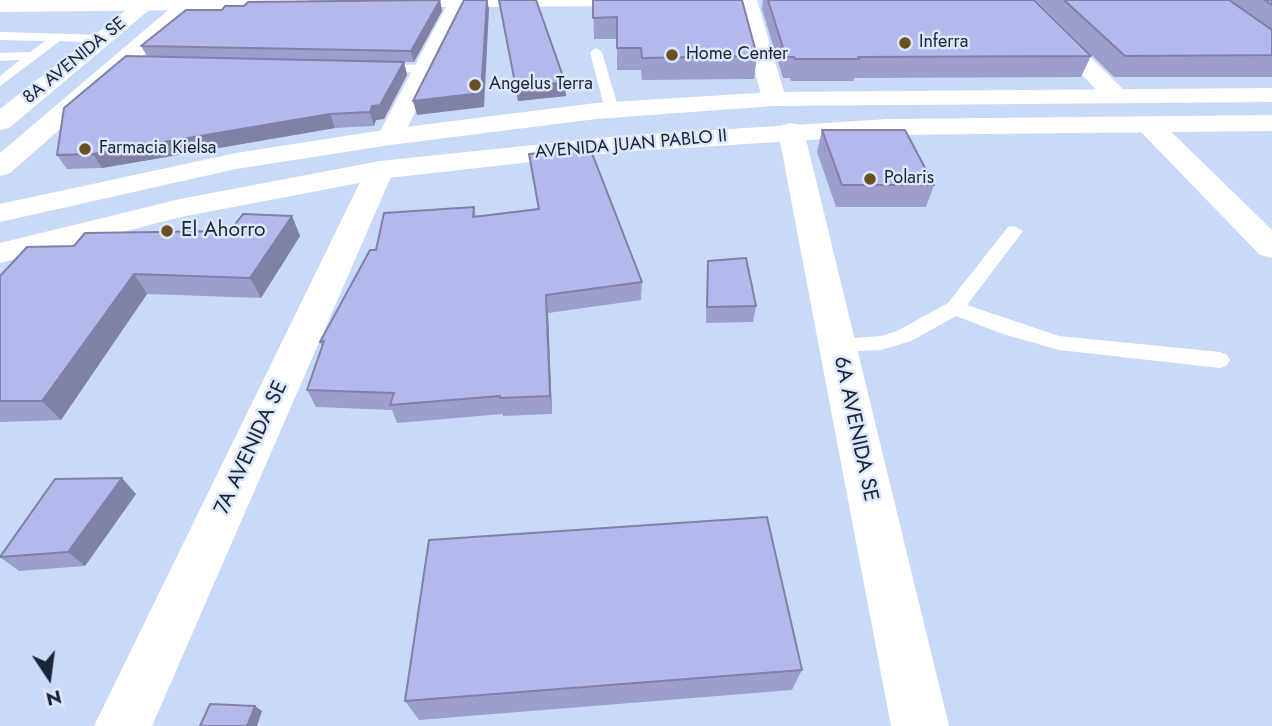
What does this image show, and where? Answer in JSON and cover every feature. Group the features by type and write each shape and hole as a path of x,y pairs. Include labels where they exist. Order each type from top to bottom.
{"main road":[{"path":"364,3 621,0"},
{"name":"6A AVENIDA SE","path":"747,0 782,115 837,345 920,726"},
{"path":"1021,0 1116,96"},
{"name":"7A AVENIDA SE","path":"123,726 424,69 459,1"},
{"path":"3,8 148,2 323,3"},
{"name":"8A AVENIDA SE","path":"0,122 148,2"},
{"name":"8A AVENIDA SE","path":"0,167 129,64 189,2"},
{"name":"AVENIDA JUAN PABLO II","path":"0,213 236,160 619,144 782,115 1116,96 1272,95"},
{"name":"AVENIDA JUAN PABLO II","path":"0,253 385,154 612,110 1149,125 1272,123"},
{"path":"1149,125 1272,248"}],"lane":[{"path":"0,36 103,39"},
{"path":"0,82 58,37"},
{"path":"596,52 612,110"},
{"path":"0,57 33,56"},
{"path":"355,68 424,69"},
{"path":"837,345 881,343 904,336 955,308 1014,231"},
{"path":"955,308 1010,329 1059,343 1220,360"}],"building":[{"path":"440,0 411,51 141,46 186,10 222,10 225,6 244,6 248,2"},
{"path":"464,0 487,0 481,93 413,101"},
{"path":"499,0 536,0 565,82 516,88"},
{"path":"593,0 742,0 757,56 642,58 641,48 617,48 617,17 593,18"},
{"name":"Inferra","path":"768,0 1034,0 1091,56 795,59 786,57"},
{"path":"1064,0 1229,0 1272,30 1272,55 1125,56"},
{"path":"126,56 404,62 380,105 372,106 370,112 330,114 93,154 57,155 64,108"},
{"path":"822,130 905,130 934,185 842,185"},
{"path":"590,148 642,282 546,295 550,396 500,396 390,405 394,393 307,390 324,341 320,342 370,250 376,250 384,213 474,207 473,217 539,209 529,154"},
{"path":"243,214 292,216 250,278 134,274 42,401 0,401 0,276 27,247 74,246 85,233 230,231"},
{"path":"746,258 756,306 707,307 708,261"},
{"path":"122,478 68,552 0,557 55,479"},
{"path":"767,517 802,670 405,701 429,540"},
{"path":"210,704 255,706 247,726 200,726"}],"place":[{"name":"Inferra","path":"905,43"},
{"name":"Home Center","path":"672,55"},
{"name":"Angelus Terra","path":"475,85"},
{"name":"Farmacia Kielsa","path":"85,149"},
{"name":"Polaris","path":"870,179"},
{"name":"El Ahorro","path":"167,231"}]}
